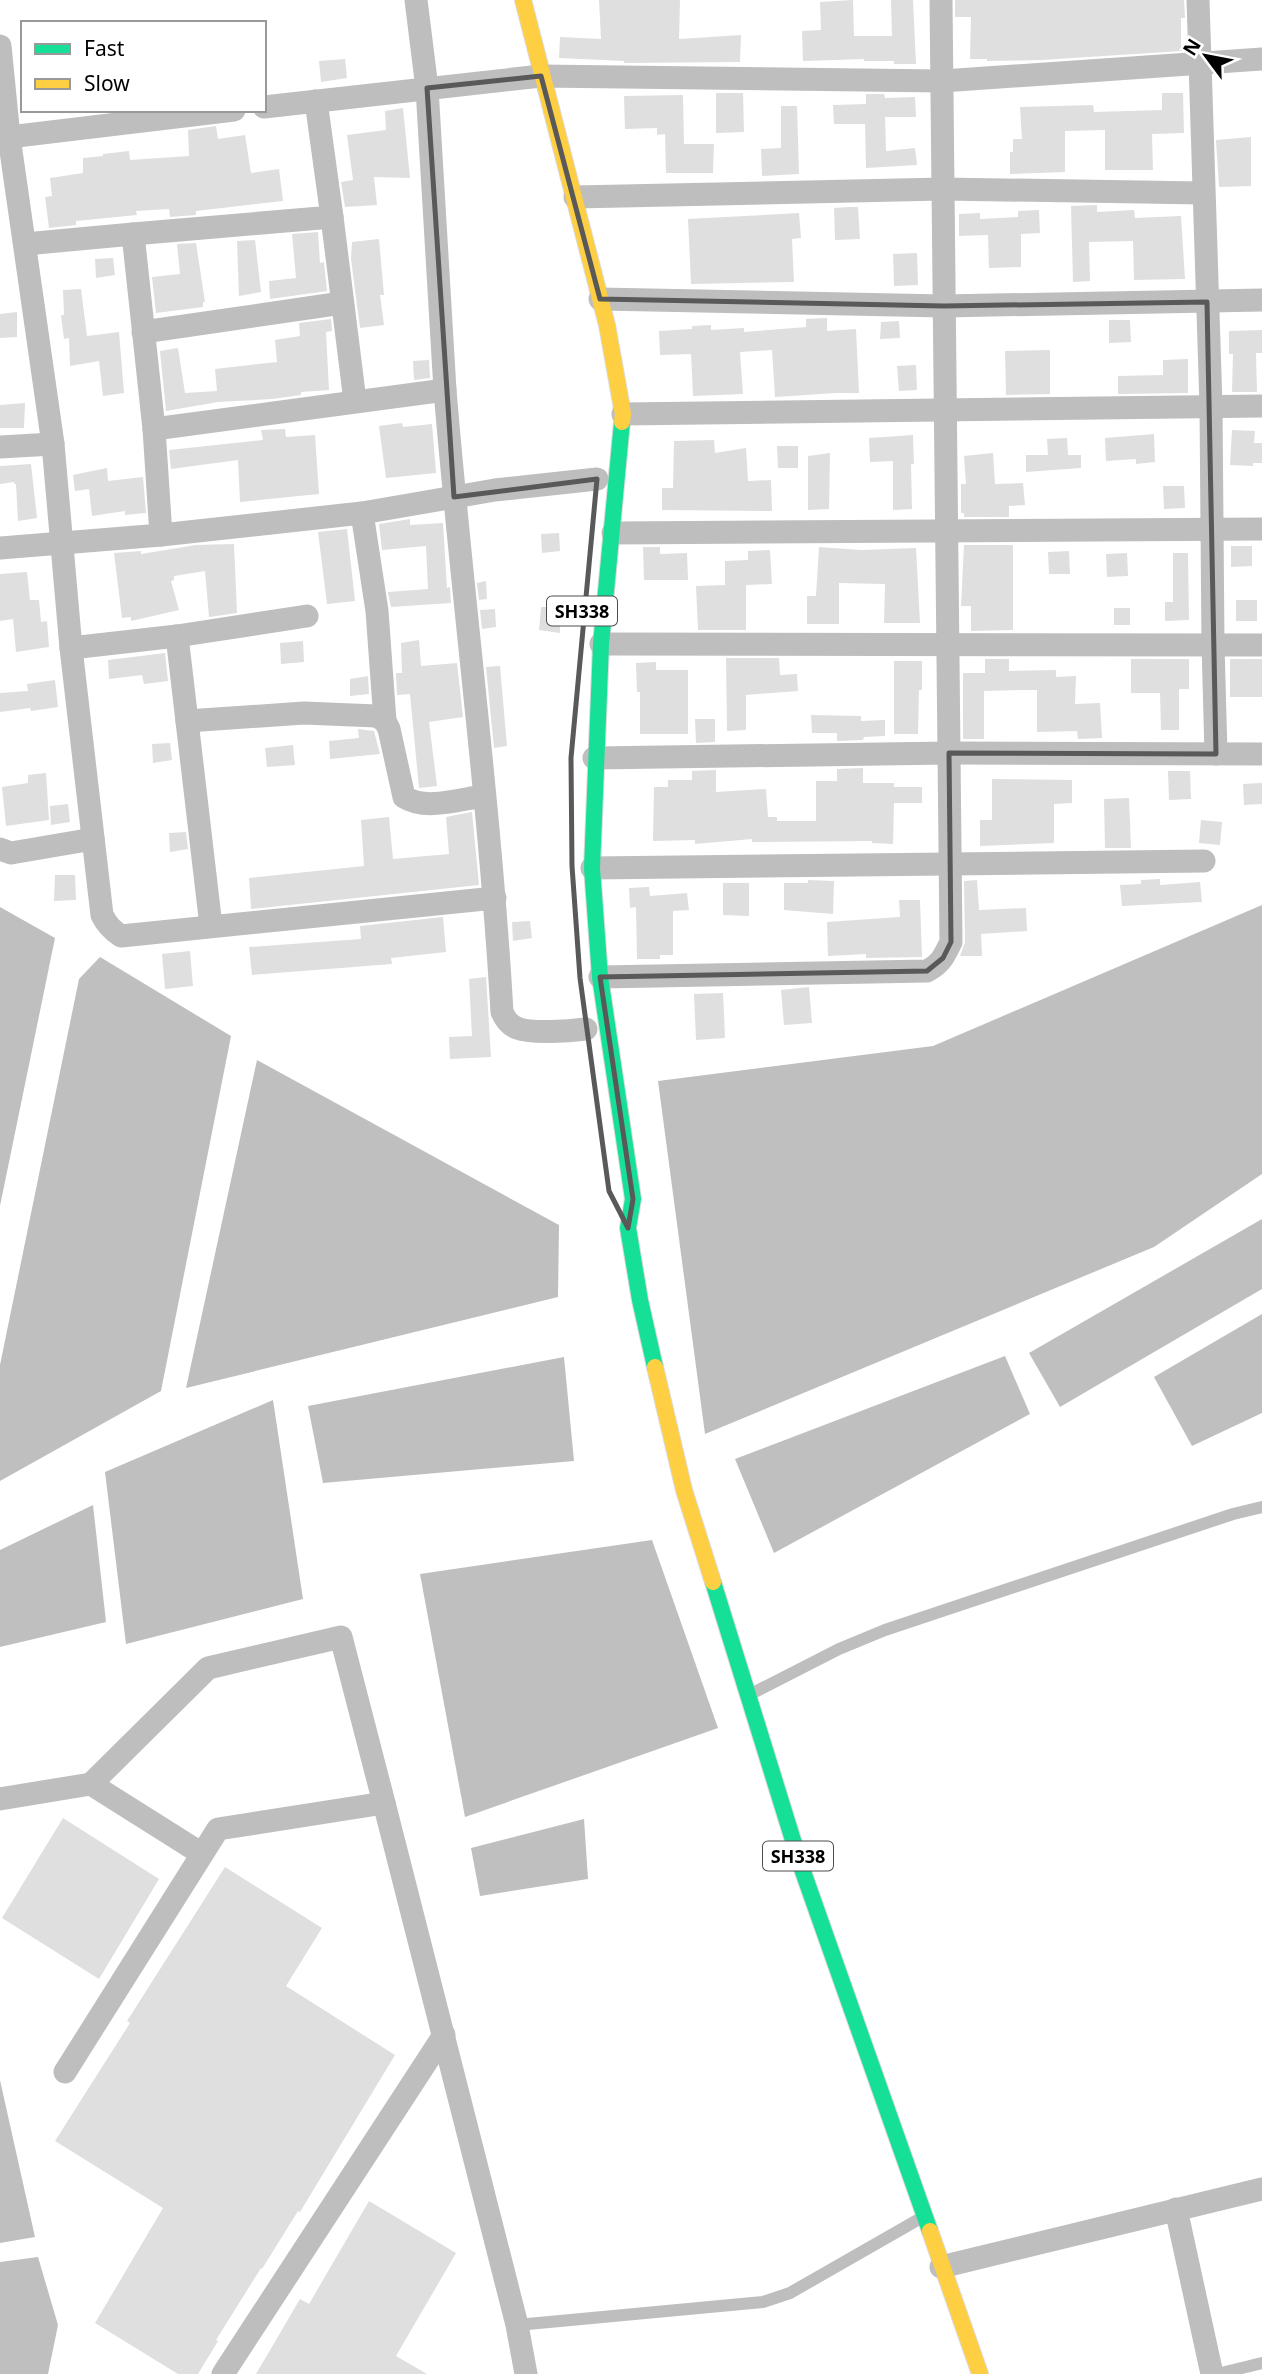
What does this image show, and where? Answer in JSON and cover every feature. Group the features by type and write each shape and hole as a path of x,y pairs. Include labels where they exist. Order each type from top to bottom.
{"main road":[{"name":"SH338","path":"523,0 527,77 600,299 623,414 601,644 594,758 592,868 600,976 633,1199 628,1228 640,1300 684,1490 806,1879 980,2374"},
{"name":"SH338","path":"565,227 567,200"},
{"path":"616,1214 628,1228"}],"street":[{"path":"416,0 435,88 445,390 495,898 502,1012 505,1018 519,1029 586,1029"},
{"path":"600,976 927,971 943,958 951,942 941,0"},
{"path":"1198,0 1211,406 1216,754"},
{"path":"0,46 4,137 25,244 53,444 71,648 102,915 112,930 121,936 495,898"},
{"path":"266,107 476,85 527,77 942,80 1262,59"},
{"path":"316,101 355,401"},
{"path":"4,137 217,112"},
{"path":"567,200 943,189 1203,192"},
{"path":"25,244 332,217"},
{"path":"133,234 154,429 162,535"},
{"path":"600,299 944,306 1262,300"},
{"path":"143,332 342,303"},
{"path":"154,429 445,390"},
{"path":"623,414 1262,407"},
{"path":"0,447 53,444"},
{"path":"0,548 162,535 362,513 495,490 597,479"},
{"path":"362,513 377,611 385,720 390,729 404,797 424,804 484,796"},
{"path":"613,533 1262,529"},
{"path":"71,648 177,636 307,616"},
{"path":"177,636 211,926"},
{"path":"601,644 1262,645"},
{"path":"187,721 304,713 365,714 385,720"},
{"path":"594,758 949,753 1262,754"},
{"path":"0,849 11,853 93,839"},
{"path":"592,868 1204,861"},
{"path":"0,1799 91,1784 208,1668 341,1637 444,2035 526,2324 526,2374"},
{"path":"91,1784 202,1854"},
{"path":"65,2071 218,1829 384,1803"},
{"path":"223,2374 444,2035"},
{"path":"941,2267 1262,2189"},
{"path":"1176,2209 1214,2374"}],"lane":[{"path":"749,1695 839,1649 885,1630 1233,1514 1262,1507"},
{"path":"526,2324 764,2302 790,2292 924,2217"},
{"path":"1214,2374 1262,2363"}],"highlighted area":[{"path":"541,76 600,299 944,306 1207,302 1216,754 949,753 951,942 943,958 927,971 600,977 633,1199 628,1228 609,1191 580,978 572,866 571,758 597,479 454,497 427,88"}],"shaded area":[{"path":"1262,905 1262,1174 1154,1247 705,1434 658,1081 933,1046"},
{"path":"0,907 55,938 0,1206"},
{"path":"100,957 231,1036 161,1391 0,1481 0,1365 79,979"},
{"path":"257,1060 559,1225 558,1297 186,1388"},
{"path":"1262,1219 1262,1289 1060,1407 1029,1353"},
{"path":"1262,1314 1262,1413 1192,1446 1154,1377"},
{"path":"1005,1356 1030,1414 774,1553 735,1459"},
{"path":"564,1357 574,1461 323,1483 308,1406"},
{"path":"273,1400 303,1599 126,1644 105,1472"},
{"path":"93,1505 106,1622 0,1647 0,1550"},
{"path":"652,1540 718,1728 465,1817 420,1574"},
{"path":"584,1819 588,1879 480,1896 471,1848"},
{"path":"0,2080 35,2237 0,2243"},
{"path":"38,2257 58,2325 48,2374 0,2374 0,2262"}],"building":[{"path":"599,0 680,0 679,39 741,35 740,62 624,63 559,58 560,37 601,39"},
{"path":"853,0 854,36 892,36 891,0 913,0 916,64 894,64 894,61 864,59 803,61 802,31 821,30 820,2"},
{"path":"955,0 1184,0 1181,51 1042,60 970,59 971,17 955,17"},
{"path":"345,59 347,78 321,82 319,61"},
{"path":"716,93 743,93 744,132 716,133"},
{"path":"1162,93 1183,93 1184,133 1152,134 1153,170 1105,170 1105,130 1065,131 1065,172 1010,174 1013,139 1022,139 1020,107 1093,105 1094,112 1162,110"},
{"path":"866,94 884,94 885,98 915,97 916,117 885,117 886,151 915,148 917,165 866,168 865,124 834,124 833,105 866,104"},
{"path":"683,95 684,144 714,144 713,173 666,173 665,134 657,135 657,128 625,129 624,96"},
{"path":"781,106 797,106 799,174 762,176 761,149 781,148"},
{"path":"403,108 410,178 374,177 377,205 345,207 341,182 353,180 347,135 386,130 385,111"},
{"path":"216,126 218,139 245,135 251,173 279,169 283,201 196,211 196,215 170,217 169,209 136,211 137,215 76,221 76,225 49,228 45,197 52,196 50,178 83,173 83,158 103,154 129,151 130,160 189,156 188,130"},
{"path":"1251,137 1251,186 1219,187 1216,140"},
{"path":"1097,205 1097,212 1134,210 1135,218 1181,216 1185,279 1134,280 1133,241 1089,242 1090,281 1073,282 1071,206"},
{"path":"858,207 860,239 835,240 834,208"},
{"path":"1039,210 1040,233 1021,234 1021,267 989,268 988,235 959,236 959,214 980,213 980,219 1018,217 1018,211"},
{"path":"799,213 801,238 792,239 794,282 691,284 688,219"},
{"path":"318,232 320,263 324,262 327,291 270,299 269,281 296,278 292,234"},
{"path":"379,239 384,295 380,295 384,325 360,328 351,259 352,242"},
{"path":"255,240 261,292 239,296 237,241"},
{"path":"196,243 205,302 203,307 156,313 152,277 180,274 177,244"},
{"path":"917,253 918,285 894,286 893,254"},
{"path":"113,258 115,275 96,278 95,259"},
{"path":"81,289 87,336 119,332 124,393 103,396 99,361 70,366 69,338 64,339 61,315 64,315 63,290"},
{"path":"17,312 17,337 0,338 0,314"},
{"path":"827,318 827,331 856,329 859,393 775,397 772,350 740,352 743,394 693,396 691,354 660,355 659,331 711,325 711,330 744,328 744,332 806,327 806,319"},
{"path":"331,319 332,331 326,332 329,390 301,392 301,395 272,399 218,402 166,411 160,351 178,348 185,393 217,391 215,369 277,362 275,340 300,336 299,323"},
{"path":"1109,320 1130,320 1131,342 1109,343"},
{"path":"899,321 900,338 880,339 881,322"},
{"path":"1262,330 1262,353 1256,353 1257,392 1232,392 1233,354 1229,354 1229,331"},
{"path":"1050,350 1050,394 1006,395 1005,351"},
{"path":"1188,359 1188,393 1118,394 1118,376 1163,375 1163,360"},
{"path":"429,360 430,378 414,380 413,361"},
{"path":"916,365 917,390 899,391 897,366"},
{"path":"25,403 24,428 0,428 0,405"},
{"path":"402,423 403,427 432,424 436,473 386,478 379,426"},
{"path":"285,429 286,437 315,435 319,494 240,502 238,460 171,469 169,450 263,440 261,430"},
{"path":"1232,430 1255,431 1254,443 1262,443 1262,463 1253,463 1253,466 1230,465"},
{"path":"1154,434 1155,462 1136,464 1136,459 1106,461 1105,438"},
{"path":"913,435 912,509 893,510 893,461 870,462 869,438"},
{"path":"1067,438 1068,455 1081,455 1081,468 1026,472 1026,455 1048,455 1047,439"},
{"path":"714,440 715,453 746,448 748,481 771,480 772,511 662,510 662,488 673,488 674,441"},
{"path":"777,446 798,446 798,468 778,468"},
{"path":"830,453 829,509 808,510 808,456"},
{"path":"993,453 995,484 1023,483 1025,505 1009,506 1009,517 964,517 964,513 961,513 961,484 966,484 964,456"},
{"path":"31,464 37,518 18,521 16,484 0,484 0,466"},
{"path":"107,468 108,481 143,477 146,513 125,515 125,511 92,516 89,489 75,491 73,475"},
{"path":"1163,486 1184,486 1185,508 1164,509"},
{"path":"410,519 410,525 443,523 447,588 450,587 451,603 391,607 388,592 428,589 426,546 382,550 379,524"},
{"path":"347,529 355,601 327,604 318,532"},
{"path":"559,533 560,551 542,553 541,534"},
{"path":"234,544 237,613 209,617 205,571 174,576 171,581 179,610 131,621 131,617 122,618 114,553 141,551 141,554 196,545"},
{"path":"964,545 1013,545 1013,630 971,631 971,606 961,606"},
{"path":"1231,546 1252,546 1252,566 1231,567"},
{"path":"643,547 660,547 660,554 687,553 688,580 644,580"},
{"path":"819,547 861,550 916,548 920,623 884,623 885,584 839,583 839,624 807,624 807,596 816,596"},
{"path":"770,550 772,584 746,585 746,630 698,630 696,586 725,585 725,561 748,560 748,551"},
{"path":"1069,551 1070,574 1049,574 1048,552"},
{"path":"1127,553 1128,576 1107,577 1106,554"},
{"path":"1173,553 1188,553 1189,620 1165,621 1165,602 1173,602"},
{"path":"27,572 30,600 39,600 41,622 47,621 49,647 16,652 13,619 0,621 0,574"},
{"path":"486,581 487,599 479,600 477,583"},
{"path":"1236,600 1257,600 1257,621 1236,621"},
{"path":"541,607 560,607 560,633 539,630"},
{"path":"1114,608 1130,608 1130,625 1114,625"},
{"path":"495,609 496,627 482,629 480,610"},
{"path":"419,640 421,666 457,663 463,717 429,722 437,786 419,788 410,694 397,695 396,673 402,673 401,643"},
{"path":"303,641 304,662 281,664 280,643"},
{"path":"165,653 168,681 144,684 142,675 109,679 108,660"},
{"path":"726,658 779,658 780,675 797,674 798,691 746,695 746,730 727,731"},
{"path":"985,659 1009,659 1009,671 1056,670 1056,677 1076,676 1075,704 1100,703 1102,738 1078,739 1077,731 1037,732 1037,690 1021,690 984,691 984,739 963,739 963,673 985,673"},
{"path":"1131,659 1189,659 1189,689 1179,689 1179,730 1161,730 1160,693 1131,693"},
{"path":"1230,659 1262,659 1262,697 1230,697"},
{"path":"894,661 922,661 918,734 894,734"},
{"path":"656,662 656,670 688,670 688,734 640,734 640,692 637,692 636,663"},
{"path":"500,666 507,746 494,748 486,667"},
{"path":"368,676 369,694 350,696 350,679"},
{"path":"55,680 58,707 0,712 0,693 28,691 27,684"},
{"path":"811,715 861,716 861,721 885,720 885,736 837,741 837,733 812,733"},
{"path":"695,719 715,719 715,742 696,743"},
{"path":"358,729 374,731 380,754 330,759 329,741 359,738"},
{"path":"170,743 172,760 153,763 152,744"},
{"path":"293,745 295,765 267,767 265,748"},
{"path":"863,768 863,783 922,787 922,803 894,803 893,844 872,841 752,842 752,839 695,844 695,840 653,841 654,787 668,787 668,780 692,780 692,771 716,770 716,792 766,789 768,817 777,817 777,821 816,821 816,781 837,781 837,769"},
{"path":"1168,771 1190,771 1191,799 1169,800"},
{"path":"46,773 49,820 6,826 2,787 28,783 28,775"},
{"path":"992,779 1072,780 1072,803 1054,804 1054,843 980,846 980,820 992,820"},
{"path":"1262,783 1262,804 1244,805 1243,784"},
{"path":"1129,798 1131,848 1105,848 1104,799"},
{"path":"68,804 70,822 51,825 50,806"},
{"path":"472,812 479,885 251,909 249,878 364,866 361,820 389,817 393,859 449,854 446,817"},
{"path":"1201,820 1222,822 1220,845 1199,843"},
{"path":"186,832 188,849 170,852 169,833"},
{"path":"55,875 75,875 76,900 54,901"},
{"path":"1160,879 1160,885 1200,882 1202,902 1122,906 1120,885 1141,884 1141,880"},
{"path":"808,880 834,881 833,914 784,910 784,883 808,883"},
{"path":"977,880 979,910 1026,908 1027,931 981,934 982,956 960,956 965,942 964,881"},
{"path":"723,883 749,883 749,916 723,915"},
{"path":"649,887 650,896 687,893 689,910 673,911 673,955 660,955 660,959 637,959 636,907 630,908 629,888"},
{"path":"899,900 920,900 922,957 866,958 866,954 828,956 827,922 900,917"},
{"path":"443,917 446,952 391,958 392,964 252,975 249,947 361,939 360,926"},
{"path":"530,921 532,938 513,941 512,922"},
{"path":"190,951 193,986 165,989 162,954"},
{"path":"486,977 491,1057 450,1059 449,1037 472,1036 469,979"},
{"path":"809,987 812,1023 784,1025 781,990"},
{"path":"723,993 725,1038 696,1040 694,994"},
{"path":"63,1818 159,1879 99,1979 2,1918"},
{"path":"225,1867 322,1928 286,1986 395,2055 300,2212 298,2211 216,2340 218,2341 198,2374 178,2374 95,2323 163,2208 55,2141"},
{"path":"369,2201 456,2253 396,2356 427,2374 256,2374 300,2299 309,2304"}],"traffic: fast":[{"path":"622,422 601,644 592,868 600,977 633,1199 628,1228 655,1367"},
{"path":"713,1582 801,1866 930,2231"}],"traffic: slow":[{"path":"523,0 607,325 623,414 622,422"},
{"path":"655,1367 684,1490 713,1582"},
{"path":"930,2231 980,2374"}]}
